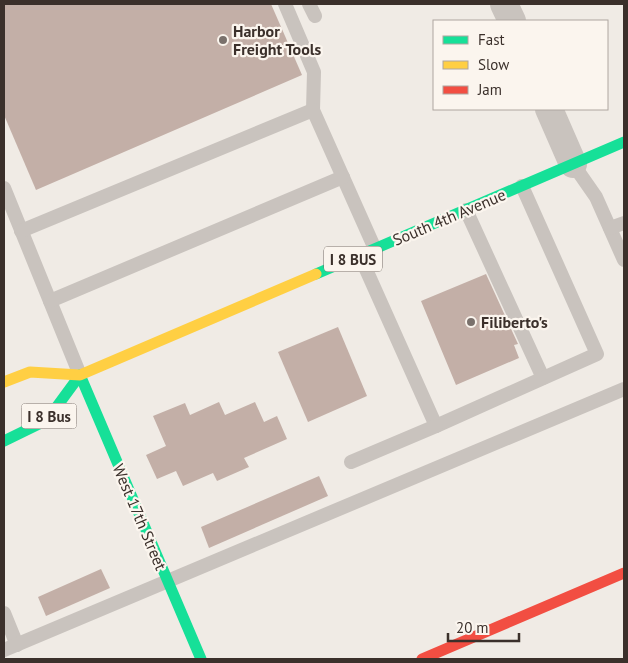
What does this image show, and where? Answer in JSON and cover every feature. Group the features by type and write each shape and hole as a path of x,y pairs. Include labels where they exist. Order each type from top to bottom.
{"main road":[{"name":"South 4th Avenue","path":"4,382 30,372 80,375 624,142"},
{"name":"I 8 Bus","path":"4,441 47,420 80,375"},
{"name":"West 17th Street","path":"80,375 201,659"},
{"path":"422,659 624,573"}],"street":[{"path":"504,4 512,20"},
{"path":"549,110 573,164"}],"lane":[{"path":"286,4 314,72 313,110 375,249"},
{"path":"21,231 313,110"},
{"path":"573,164 596,198 624,260"},
{"path":"50,300 342,177"},
{"path":"351,462 597,354 522,186"},
{"path":"4,188 80,375"},
{"path":"466,210 544,378"},
{"path":"610,228 624,222"},
{"path":"360,256 436,426"},
{"path":"4,650 624,389"},
{"path":"4,613 17,645"}],"building":[{"path":"4,4 271,4 302,75 36,190 4,115"},
{"name":"Filiberto's","path":"486,274 518,344 514,345 519,358 456,385 421,301"},
{"path":"338,327 367,396 308,422 278,352"},
{"path":"219,402 225,415 255,402 264,422 277,416 287,439 244,458 249,467 217,481 213,473 183,486 176,471 157,479 146,455 166,446 153,416 185,403 190,415"},
{"path":"319,476 328,496 209,548 201,527"},
{"path":"101,569 110,588 46,616 38,597"}],"traffic: fast":[{"path":"316,274 624,142"},
{"path":"80,375 201,659"},
{"path":"4,441 47,420 80,375"}],"traffic: slow":[{"path":"4,382 30,372 80,375 316,274"}],"traffic: jam":[{"path":"422,659 624,573"}],"place":[{"name":"Harbor Freight Tools","path":"223,40"},
{"name":"Filiberto's","path":"471,322"}]}
